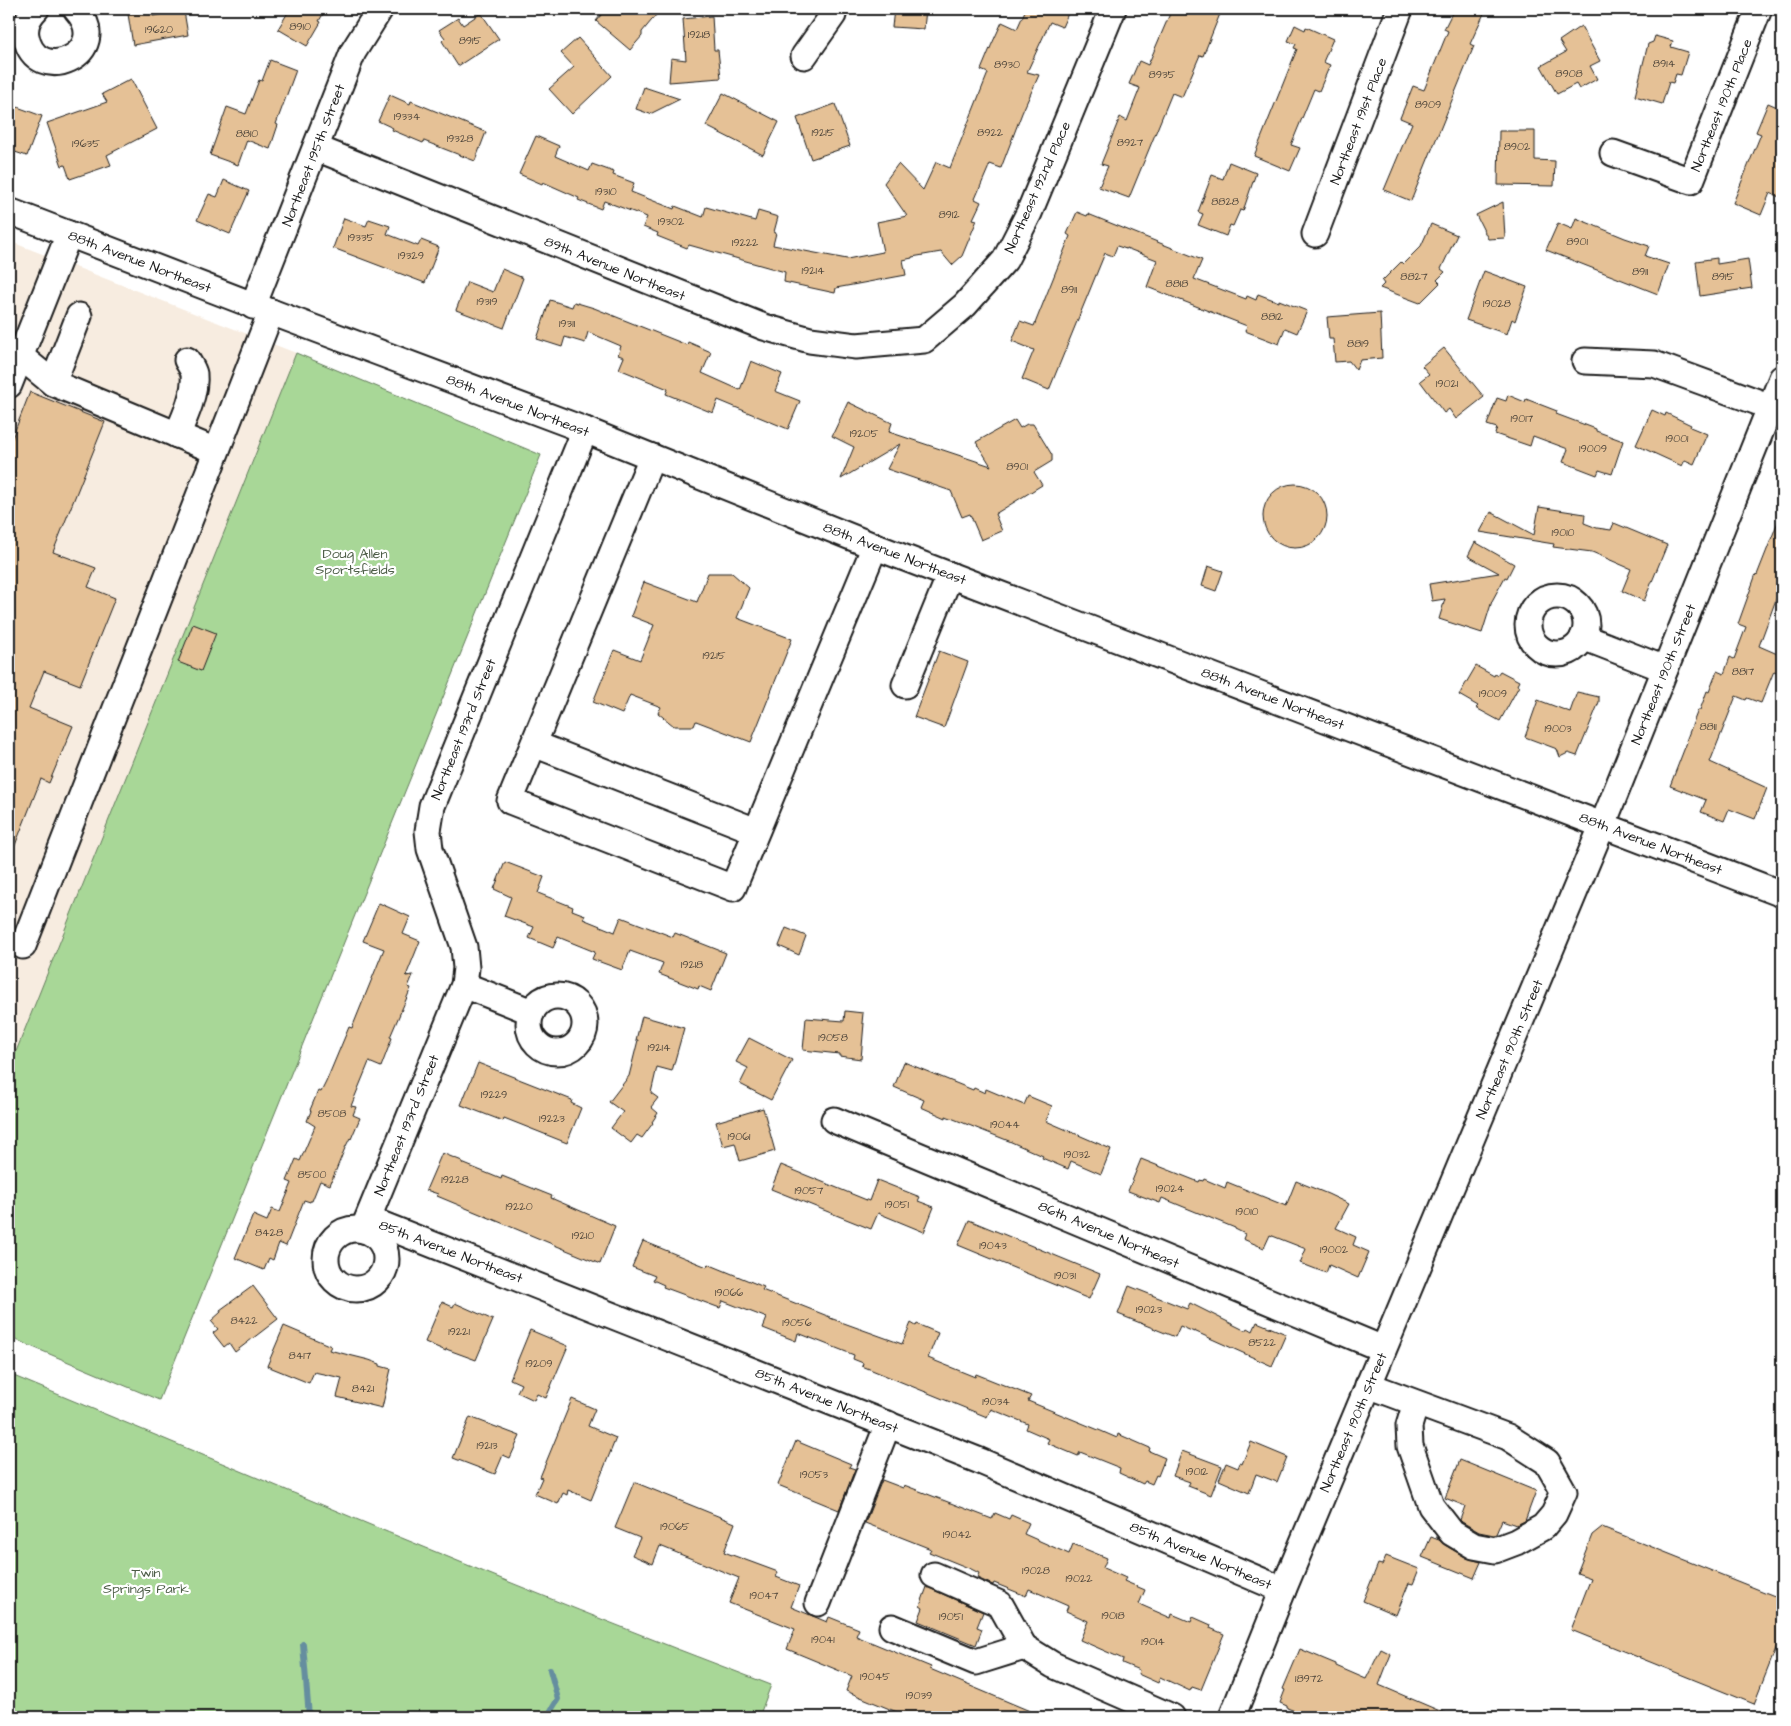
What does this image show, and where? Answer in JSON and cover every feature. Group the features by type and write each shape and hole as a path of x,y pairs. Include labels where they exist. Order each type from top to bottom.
{"street":[{"path":"36,9 27,22 17,29 29,47 40,58 49,62 60,63 70,60 78,54 84,45 87,35 83,16 76,9"},
{"name":"Northeast 195th Street","path":"23,946 216,451 316,148 353,52 380,9"},
{"path":"804,56 833,15 834,9"},
{"name":"Northeast 192nd Place","path":"924,340 965,304 1005,260 1029,213 1113,9"},
{"name":"Northeast 191st Place","path":"1315,234 1400,9"},
{"name":"Northeast 190th Place","path":"1613,154 1691,181 1759,9"},
{"name":"89th Avenue Northeast","path":"316,148 764,328 810,340 856,346 924,340"},
{"name":"88th Avenue Northeast","path":"9,211 262,309 585,430 875,546 1782,894"},
{"path":"9,385 14,354 69,234"},
{"path":"53,383 79,316"},
{"path":"14,354 53,383 216,451"},
{"path":"177,435 188,409 191,396 194,372 187,360"},
{"path":"1585,361 1654,364 1777,409"},
{"name":"Northeast 190th Street","path":"1232,1717 1368,1385 1603,824 1665,669 1777,409 1782,378"},
{"name":"Northeast 193rd Street","path":"365,1224 464,985 466,968 464,947 430,849 428,832 432,806 585,430"},
{"path":"652,457 510,801 732,888 875,546"},
{"path":"905,685 950,575"},
{"path":"1583,637 1665,669"},
{"path":"534,744 756,832"},
{"path":"464,985 532,1012"},
{"name":"86th Avenue Northeast","path":"834,1120 1383,1349"},
{"name":"85th Avenue Northeast","path":"365,1224 888,1424 980,1461 1283,1590"},
{"path":"1368,1385 1508,1437 1547,1462 1564,1492 1554,1514 1543,1527 1516,1542 1495,1550 1474,1546 1452,1533 1431,1506 1410,1446 1410,1426 1416,1403"},
{"path":"818,1603 888,1424"},
{"path":"934,1575 1000,1604 1024,1648 1054,1665 1172,1717"},
{"path":"892,1627 976,1662 1024,1648"}],"shaded area":[{"path":"9,241 296,353 9,1069"}],"green space":[{"name":"Doug Allen Sportsfields","path":"296,353 541,455 159,1400 9,1337 9,1069"},
{"name":"Twin Springs Park","path":"9,1374 484,1572 771,1685 759,1717 9,1717"}],"building":[{"path":"290,9 326,9 307,46 278,29"},
{"path":"606,9 661,9 630,50 596,21"},
{"path":"894,9 926,9 924,29 892,27"},
{"path":"1021,9 1070,9 1062,27 1050,22 1027,72 1039,75 1001,168 990,164 975,199 981,202 973,219 977,220 962,256 952,265 941,252 912,257 903,260 906,275 836,288 835,293 784,282 785,272 689,245 687,248 657,236 658,233 643,227 647,217 604,201 601,209 578,200 579,198 543,182 542,184 519,174 536,136 559,146 555,156 589,171 592,164 614,172 613,175 634,183 631,192 674,209 675,206 703,217 706,207 755,221 758,211 778,217 773,245 847,259 883,252 877,222 907,216 884,183 898,164 923,190 936,162 950,168 988,73 981,70 991,46 1002,22 1017,29 1025,11"},
{"path":"1172,9 1222,9 1203,56 1200,55 1182,97 1172,93 1129,198 1099,187 1108,166 1101,164 1120,117 1127,121 1140,88 1129,84 1139,61 1148,65"},
{"path":"1454,9 1486,9 1470,44 1474,46 1411,201 1384,190 1412,123 1400,118 1413,86 1424,90 1448,31 1444,29"},
{"path":"152,10 153,16 184,11 188,35 133,45 128,14"},
{"path":"481,13 499,39 458,66 442,41 445,38 439,30 458,18 463,25"},
{"path":"712,16 714,50 718,50 721,78 669,82 671,58 686,60 683,19"},
{"path":"1295,25 1305,30 1306,27 1333,39 1323,62 1330,65 1319,91 1314,89 1291,145 1300,148 1290,171 1254,156 1297,49 1294,48 1296,44 1288,41"},
{"path":"1581,26 1600,61 1590,66 1597,79 1579,89 1576,84 1557,94 1541,66 1566,52 1559,41"},
{"path":"1655,36 1673,41 1671,47 1688,52 1681,75 1676,74 1673,83 1669,82 1662,104 1635,96 1648,44 1653,42"},
{"path":"578,38 612,76 572,114 549,89 574,67 561,53"},
{"path":"270,60 296,70 276,124 278,125 270,149 247,140 238,165 210,155 227,107 246,114 259,80 262,81"},
{"path":"131,79 157,129 107,155 111,165 70,179 65,165 62,166 47,123 107,102 102,94"},
{"path":"644,87 680,99 650,114 636,109"},
{"path":"723,93 779,122 763,155 706,126"},
{"path":"390,95 410,104 411,101 486,132 475,161 424,141 423,143 392,130 393,128 378,121"},
{"path":"1768,103 1782,109 1782,198 1770,193 1761,215 1733,203 1761,134 1756,132"},
{"path":"9,104 42,116 27,156 9,150"},
{"path":"835,104 850,146 811,159 797,118"},
{"path":"1499,131 1535,131 1535,160 1555,161 1554,186 1498,185"},
{"path":"1229,162 1256,173 1243,211 1240,210 1233,226 1230,225 1226,236 1198,225 1203,214 1198,212 1212,175 1223,179"},
{"path":"224,180 249,191 230,234 197,220 209,194 217,197"},
{"path":"1503,202 1505,238 1488,239 1476,215"},
{"path":"1077,212 1087,216 1088,214 1202,260 1194,279 1246,299 1247,296 1256,300 1258,294 1307,311 1297,333 1285,328 1279,344 1245,331 1247,326 1147,287 1157,260 1117,246 1113,256 1105,253 1049,390 1022,379 1034,350 1012,341 1020,321 1034,326 1070,236 1067,234"},
{"path":"344,218 366,226 369,219 390,226 387,234 418,246 421,240 439,247 425,283 333,248"},
{"path":"1576,218 1649,246 1645,256 1669,264 1658,294 1546,250 1558,223 1572,229"},
{"path":"1431,224 1457,235 1441,269 1445,272 1437,280 1440,283 1420,303 1380,288 1384,284 1382,281 1421,246"},
{"path":"1717,258 1717,264 1748,259 1752,288 1700,296 1696,261"},
{"path":"502,269 523,278 504,328 456,310 467,282 493,292"},
{"path":"1484,271 1527,287 1515,321 1512,319 1507,334 1466,320"},
{"path":"550,300 572,307 574,302 594,308 687,345 688,342 711,352 702,373 740,390 751,361 782,374 775,391 800,401 788,429 718,400 713,413 666,394 668,389 619,369 624,357 618,355 621,346 588,332 585,343 565,337 562,347 537,339"},
{"path":"1380,313 1382,358 1360,360 1356,370 1349,361 1335,362 1333,339 1329,339 1327,317"},
{"path":"1444,348 1484,397 1456,419 1449,409 1444,413 1420,381 1429,374 1422,366"},
{"path":"30,392 105,422 53,552 96,568 88,587 115,598 80,685 44,671 29,708 73,726 49,783 41,779 10,858 9,446"},
{"path":"1508,395 1525,402 1526,399 1557,411 1556,414 1623,441 1612,474 1599,470 1597,475 1563,462 1568,449 1533,436 1530,446 1495,434 1497,428 1487,425 1497,398 1506,401"},
{"path":"848,402 892,423 889,432 991,466 976,442 1015,420 1020,428 1027,424 1033,424 1052,455 1052,461 1034,472 1042,485 995,514 1002,531 981,540 970,514 962,517 951,491 887,469 900,444 841,479 854,447 832,436"},
{"path":"1652,410 1665,416 1666,413 1691,425 1690,427 1707,434 1694,464 1685,460 1682,466 1636,445"},
{"path":"1295,484 1307,486 1318,493 1325,504 1327,516 1325,528 1318,539 1307,546 1295,548 1283,546 1272,539 1265,528 1263,516 1265,504 1272,493 1283,486"},
{"path":"1539,507 1585,514 1584,523 1597,528 1611,530 1614,523 1667,545 1644,601 1622,591 1631,569 1592,552 1553,547 1554,544 1480,532 1491,512 1534,535"},
{"path":"1781,514 1782,583 1759,646 1782,656 1782,660 1777,672 1774,671 1761,703 1736,696 1710,762 1767,788 1755,819 1729,809 1724,821 1701,812 1706,800 1670,786 1698,710 1700,710 1707,691 1709,692 1717,671 1724,674 1730,657 1734,659 1746,627 1738,624"},
{"path":"1475,542 1514,564 1492,601 1482,633 1439,619 1445,599 1432,601 1429,584 1499,573 1468,556"},
{"path":"1208,566 1223,571 1216,591 1202,586"},
{"path":"708,573 732,573 749,588 737,618 792,639 751,742 696,721 694,726 674,726 658,713 661,707 630,695 622,714 593,702 614,650 640,660 654,625 631,616 644,582 697,602"},
{"path":"193,624 216,633 201,671 178,662"},
{"path":"939,651 968,662 944,728 914,717"},
{"path":"1476,666 1494,676 1500,671 1519,681 1517,685 1519,686 1500,721 1476,708 1478,706 1459,695"},
{"path":"1577,692 1599,697 1599,702 1577,756 1568,753 1560,757 1557,749 1525,737 1538,700 1570,712"},
{"path":"505,862 544,877 538,893 573,907 572,910 585,915 583,919 615,932 621,917 673,937 675,933 726,953 711,991 699,986 698,989 659,974 663,963 630,951 622,970 592,959 595,952 558,937 553,948 529,938 534,927 504,916 511,897 494,889"},
{"path":"379,903 410,917 403,934 420,941 406,976 413,975 408,987 411,988 390,1037 392,1038 381,1067 369,1062 351,1106 356,1107 353,1115 360,1118 330,1185 320,1181 312,1201 304,1200 286,1246 279,1243 273,1260 269,1258 264,1270 235,1258 253,1215 267,1221 272,1209 280,1212 292,1183 287,1181 296,1159 300,1161 315,1126 307,1121 310,1110 318,1091 321,1092 326,1082 349,1027 352,1028 384,949 363,941"},
{"path":"786,928 806,936 799,955 779,946"},
{"path":"845,1011 863,1013 861,1059 839,1056 839,1054 803,1050 806,1018 844,1021"},
{"path":"642,1016 684,1028 672,1071 657,1067 651,1093 658,1098 651,1107 658,1113 642,1138 637,1135 631,1143 611,1128 623,1112 609,1102 629,1076"},
{"path":"749,1038 792,1060 771,1100 740,1084 748,1068 736,1062"},
{"path":"904,1062 973,1090 974,1088 985,1093 986,1089 1024,1105 1028,1096 1052,1106 1046,1121 1111,1149 1101,1174 1071,1161 1068,1169 1009,1141 921,1107 924,1100 894,1087"},
{"path":"478,1063 572,1100 571,1103 581,1108 567,1143 504,1118 503,1121 461,1105"},
{"path":"763,1108 775,1151 740,1161 735,1143 723,1146 716,1122"},
{"path":"442,1153 501,1179 502,1176 552,1196 551,1198 615,1226 600,1264 426,1190"},
{"path":"1141,1159 1199,1182 1204,1179 1225,1188 1227,1182 1286,1206 1296,1181 1349,1204 1336,1228 1356,1237 1353,1245 1369,1252 1358,1278 1329,1265 1326,1273 1300,1263 1306,1249 1270,1235 1264,1248 1243,1239 1245,1234 1235,1228 1162,1198 1160,1203 1128,1191"},
{"path":"781,1165 869,1201 877,1180 920,1197 918,1201 934,1207 924,1232 878,1213 871,1229 771,1189"},
{"path":"969,1220 1100,1274 1089,1299 958,1245"},
{"path":"643,1241 707,1267 708,1264 764,1287 762,1290 830,1318 902,1344 911,1323 938,1333 928,1358 975,1377 976,1374 1031,1396 1028,1401 1117,1438 1118,1434 1150,1448 1149,1451 1165,1458 1158,1476 1156,1475 1152,1484 1145,1481 1143,1484 1119,1473 1120,1468 1080,1452 1078,1456 1047,1443 1049,1439 1026,1429 1028,1424 991,1409 987,1417 862,1366 863,1363 853,1359 854,1355 798,1333 796,1341 763,1328 767,1318 723,1301 720,1308 663,1287 664,1285 653,1280 655,1276 632,1267"},
{"path":"253,1286 278,1319 235,1352 229,1343 224,1347 213,1333 218,1329 211,1321 221,1312 220,1310"},
{"path":"1129,1286 1187,1309 1190,1303 1246,1331 1248,1328 1253,1331 1257,1322 1286,1334 1272,1366 1180,1326 1175,1337 1118,1314"},
{"path":"442,1302 453,1307 455,1303 493,1320 476,1360 425,1342"},
{"path":"284,1326 331,1346 329,1350 369,1360 391,1369 382,1408 337,1397 342,1378 314,1372 309,1383 267,1366"},
{"path":"530,1330 568,1346 546,1398 537,1394 534,1400 517,1392 521,1384 510,1379"},
{"path":"572,1399 595,1409 588,1426 616,1438 591,1500 568,1490 567,1495 563,1493 558,1504 535,1494 542,1478 540,1477"},
{"path":"470,1417 520,1436 510,1458 503,1455 495,1474 453,1458"},
{"path":"796,1441 851,1464 849,1467 855,1469 839,1510 778,1485"},
{"path":"1251,1442 1287,1457 1277,1482 1256,1474 1249,1493 1219,1480 1226,1463 1238,1468 1240,1463 1242,1464"},
{"path":"1182,1451 1222,1466 1211,1495 1188,1486 1190,1482 1173,1476"},
{"path":"1460,1460 1536,1491 1525,1521 1516,1525 1502,1520 1494,1535 1479,1532 1462,1522 1460,1520 1465,1506 1445,1498"},
{"path":"882,1480 903,1488 904,1485 992,1519 995,1513 1009,1519 1011,1515 1029,1523 1024,1534 1069,1554 1073,1544 1107,1558 1103,1568 1126,1578 1124,1581 1145,1590 1139,1604 1171,1618 1172,1614 1191,1622 1193,1617 1211,1625 1210,1628 1224,1634 1201,1690 1192,1687 1190,1691 1160,1677 1158,1683 1138,1674 1139,1670 1122,1663 1123,1659 1080,1640 1088,1621 1066,1611 1068,1606 1029,1589 1026,1596 994,1583 993,1585 977,1578 979,1573 929,1552 931,1549 865,1523"},
{"path":"634,1482 735,1523 724,1552 778,1572 776,1577 799,1586 791,1607 827,1622 829,1617 859,1629 856,1636 1044,1717 909,1717 846,1691 852,1676 787,1649 795,1629 729,1603 739,1578 660,1546 653,1564 632,1555 640,1538 615,1528"},
{"path":"1602,1527 1782,1599 1782,1633 1754,1704 1571,1630 1591,1578 1577,1573 1592,1535"},
{"path":"1431,1537 1467,1558 1481,1562 1474,1578 1422,1557"},
{"path":"1386,1556 1419,1569 1413,1584 1409,1583 1396,1615 1363,1601 1378,1564 1382,1565"},
{"path":"927,1587 983,1612 977,1627 982,1629 976,1645 918,1621 923,1608 920,1606"},
{"path":"1300,1649 1366,1679 1381,1649 1391,1654 1379,1685 1454,1717 1311,1717 1287,1708 1287,1706 1280,1703 1285,1690 1283,1689"}],"waterway":[{"path":"303,1644 309,1717"},
{"path":"547,1717 558,1699 550,1670"}]}
